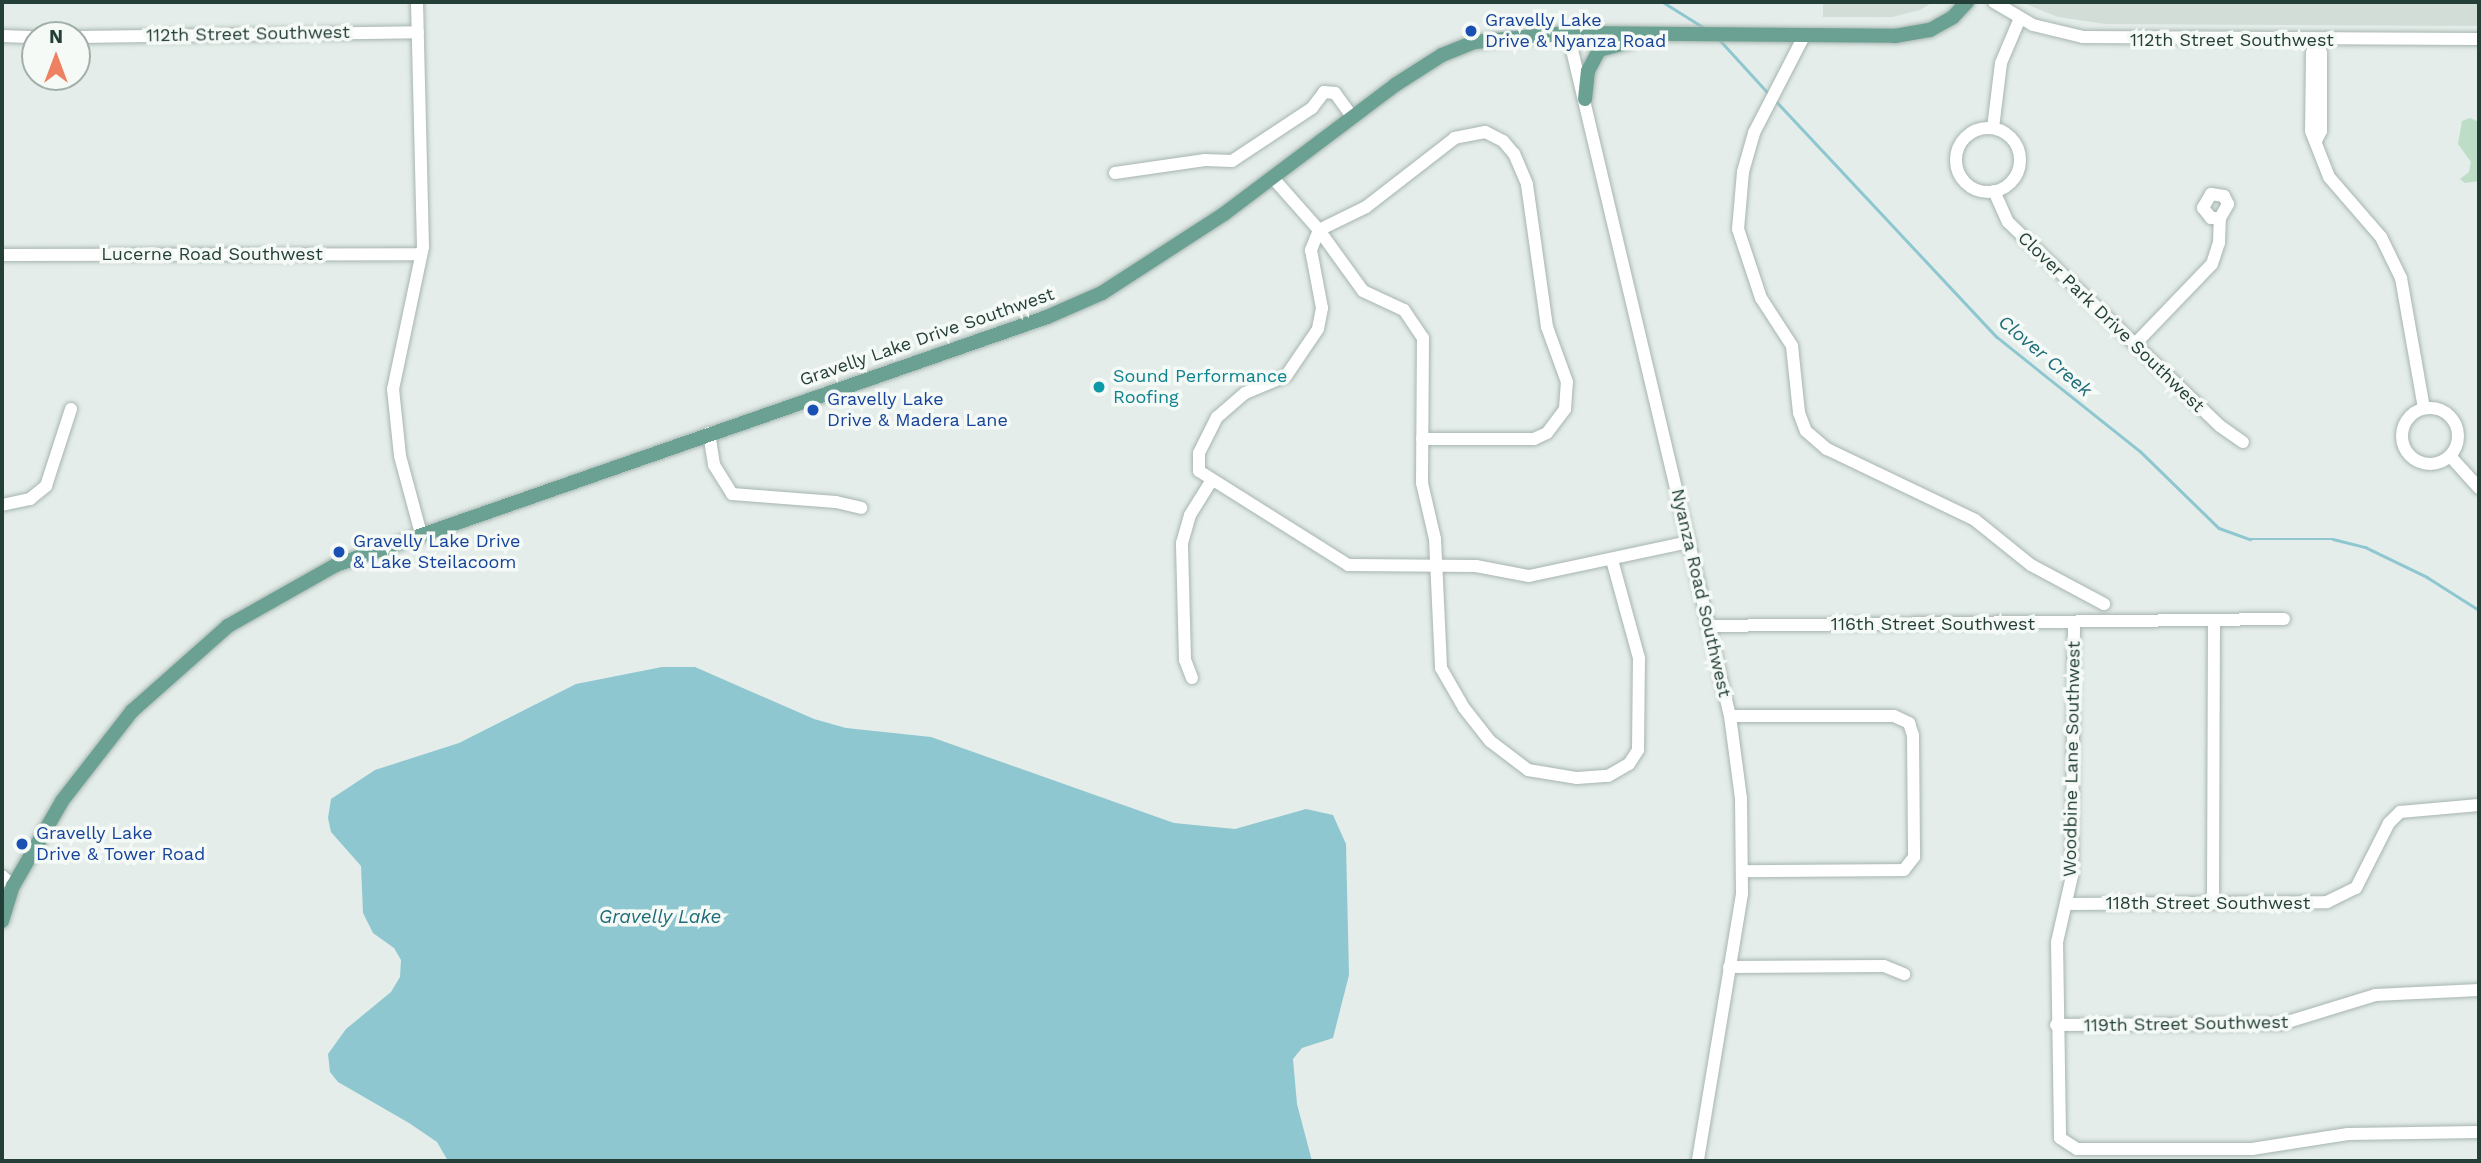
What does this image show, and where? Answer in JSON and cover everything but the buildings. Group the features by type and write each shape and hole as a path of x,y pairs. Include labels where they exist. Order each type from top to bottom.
{"main road":[{"name":"Gravelly Lake Drive Southwest","path":"2,921 13,886 87,764 135,708 183,662 245,614 336,565 1046,317 1102,293 1146,268 1273,178 1352,116 1452,50 1512,35 1568,33 1804,36 1918,34 1942,24 1967,2"},
{"path":"1585,99 1588,71 1599,50 1612,43 1675,33"}],"street":[{"path":"416,2 421,254 393,389 400,456 421,534"},
{"name":"112th Street Southwest","path":"1994,2 2020,18 2083,37 2479,39"},
{"path":"1993,128 2001,63 2020,18"},
{"name":"112th Street Southwest","path":"91,37 418,32"},
{"name":"Nyanza Road Southwest","path":"1568,33 1730,716 1741,798 1743,871 1698,1161"},
{"path":"2,36 21,37"},
{"path":"1804,36 1764,110 1742,172 1739,238 1761,298 1792,346 1799,412 1805,432 1827,449 1975,520 2031,565 2104,604"},
{"path":"2316,40 2321,53 2321,131 2317,139 2329,177 2381,237 2401,278 2424,408"},
{"path":"1115,173 1205,160 1232,161 1311,108 1324,92 1335,93 1352,116"},
{"path":"1993,128 2011,137 2020,156 2016,177 1994,191 1969,186 1956,169 1955,158 1958,147 1972,132 1993,128"},
{"path":"1422,439 1534,439 1547,433 1565,409 1567,382 1547,327 1536,226 1519,164 1503,141 1485,132 1468,133 1446,144 1366,207 1319,230 1311,250 1322,308 1318,329 1286,376 1245,393 1213,423 1197,463 1211,482 1349,565 1476,566 1529,576 1689,542"},
{"path":"1273,178 1319,230 1363,291 1404,310 1417,323 1423,338 1422,491 1437,567 1441,668 1464,708 1490,741 1522,768 1547,776 1592,778 1625,767 1636,756 1642,732 1640,668 1612,560"},
{"name":"Clover Park Drive Southwest","path":"1994,191 2008,222 2135,344 2243,442"},
{"path":"2135,344 2212,264 2219,243 2220,218"},
{"name":"Lucerne Road Southwest","path":"2,255 421,254"},
{"path":"2424,408 2442,411 2455,422 2458,440 2450,456 2424,464 2403,446 2407,418 2424,408"},
{"path":"2,505 30,499 46,486 71,409"},
{"path":"709,433 716,471 732,494 835,502 861,508"},
{"path":"2450,456 2479,488"},
{"path":"1192,678 1185,660 1182,543 1190,515 1211,482"},
{"name":"116th Street Southwest","path":"1708,626 2074,624 2284,619"},
{"path":"2213,901 2214,622"},
{"name":"Woodbine Lane Southwest","path":"2074,624 2071,876 2057,942 2056,1026 2060,1138 2077,1149 2133,1147"},
{"path":"1730,716 1905,719 1913,735 1910,865 1898,872 1743,871"},
{"name":"118th Street Southwest","path":"2066,904 2327,902 2348,894 2359,884 2389,822 2400,812 2479,805"},
{"path":"2,876 13,886"},
{"path":"1729,967 1884,966 1904,974"},
{"name":"119th Street Southwest","path":"2056,1026 2281,1024 2375,995 2479,990"},
{"path":"2133,1161 2133,1147 2252,1149 2348,1134 2479,1132"}],"shaded area":[{"path":"1823,2 1933,2 1920,10 1892,17 1823,17"},
{"path":"2021,2 2478,2 2478,26 2105,24 2058,17"}],"green space":[{"path":"2470,118 2479,122 2479,181 2465,183 2460,179 2469,172 2471,162 2458,144 2462,121"}],"water":[{"name":"Gravelly Lake","path":"662,667 695,667 814,719 846,728 931,737 1174,823 1235,829 1306,809 1333,815 1346,844 1349,975 1333,1038 1302,1048 1293,1059 1297,1104 1312,1161 448,1161 437,1142 338,1082 330,1072 328,1054 346,1029 391,992 400,977 401,960 394,948 373,933 363,913 361,866 331,832 328,818 331,799 375,770 459,743 576,684"}],"waterway":[{"name":"Clover Creek","path":"1663,2 1706,29"},
{"name":"Clover Creek","path":"1719,39 1769,94"},
{"name":"Clover Creek","path":"1776,101 1997,337 2140,451 2219,528 2250,539 2333,539 2365,547 2427,577 2479,610"}],"place":[{"name":"Gravelly Lake Drive & Nyanza Road","path":"1471,31"},
{"name":"Sound Performance Roofing","path":"1099,387"},
{"name":"Gravelly Lake Drive & Madera Lane","path":"813,410"},
{"name":"Gravelly Lake Drive & Lake Steilacoom","path":"339,552"},
{"name":"Gravelly Lake Drive & Tower Road","path":"22,844"}]}
